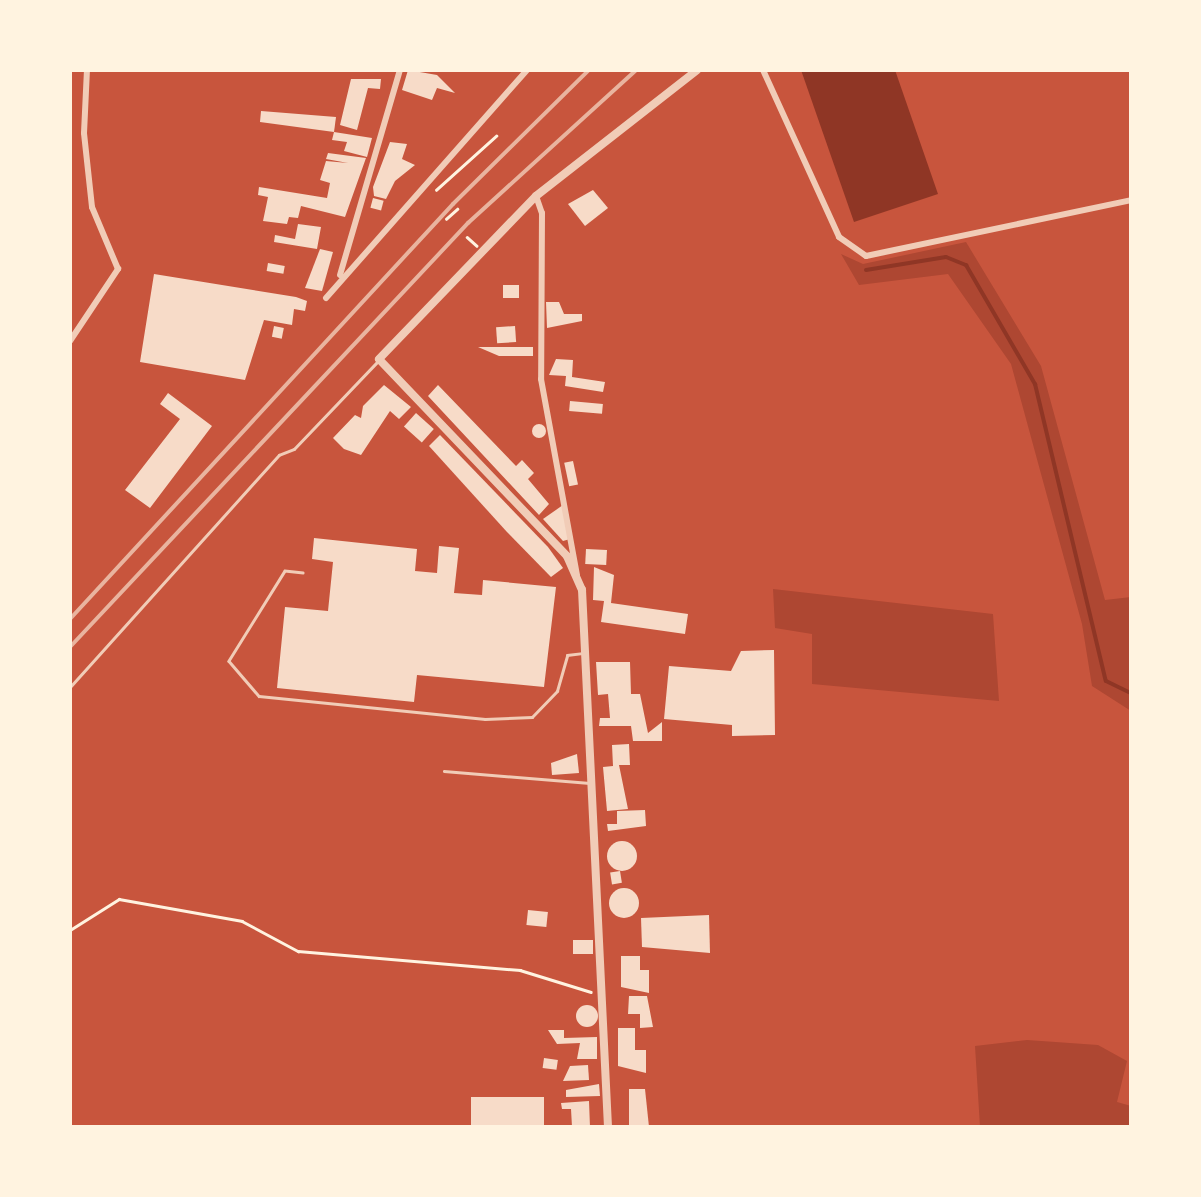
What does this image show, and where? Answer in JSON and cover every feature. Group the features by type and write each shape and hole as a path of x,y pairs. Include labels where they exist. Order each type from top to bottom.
{"street":[{"path":"70,340 118,269 92,207 84,133 87,70"},
{"path":"340,277 400,70"},
{"path":"326,298 340,277 527,70"},
{"path":"577,574 380,359 536,196 697,70"},
{"path":"764,70 840,237 866,256 1131,200"},
{"path":"536,196 542,213 541,379 577,574 585,653 608,1127"}],"lane":[{"path":"70,687 278,455 294,448 380,359"},
{"path":"303,573 285,571 229,661 259,696 468,717 532,717 557,691 567,655 585,653"},
{"path":"444,771 592,783"}],"path":[{"path":"428,194 496,136"},
{"path":"446,220 457,209"},
{"path":"467,237 473,242"},
{"path":"70,930 119,899 242,921 298,951 520,970 602,996"}],"shaded area":[{"path":"801,70 895,70 938,194 854,222"},
{"path":"966,242 1041,366 1105,600 1131,597 1131,711 1092,686 1082,624 1011,364 948,274 859,285 841,254 863,264"},
{"path":"773,589 993,614 999,701 812,684 812,634 775,628"},
{"path":"1027,1040 1098,1045 1127,1061 1117,1102 1131,1106 1131,1127 980,1127 975,1046"}],"building":[{"path":"408,70 437,75 455,93 437,88 432,100 402,90"},
{"path":"351,79 381,79 380,89 368,88 357,130 340,125"},
{"path":"261,111 336,117 334,132 260,122"},
{"path":"334,132 372,138 367,157 344,151 347,142 332,140"},
{"path":"390,142 407,144 402,159 415,165 395,181 386,199 374,196 373,187"},
{"path":"328,153 366,158 345,217 301,206 298,218 289,217 287,224 263,221 268,197 258,195 259,187 327,198 330,183 320,180 326,161 348,163 326,159"},
{"path":"593,190 608,208 585,226 568,204"},
{"path":"373,198 384,201 381,211 370,208"},
{"path":"298,224 321,227 317,249 274,242 275,235 295,239"},
{"path":"320,249 333,252 322,291 305,288"},
{"path":"268,263 285,266 283,274 267,271"},
{"path":"154,274 296,297 307,301 305,311 294,309 292,325 264,320 245,380 140,362"},
{"path":"503,285 519,285 519,298 503,298"},
{"path":"546,302 559,302 564,314 582,314 582,321 547,328"},
{"path":"274,326 284,328 282,339 272,337"},
{"path":"515,326 516,342 497,343 496,327"},
{"path":"478,347 533,347 533,356 499,356"},
{"path":"556,359 573,360 572,377 605,382 603,392 565,386 566,376 549,375"},
{"path":"384,385 411,407 399,419 390,411 361,455 344,449 333,438 355,415 361,418 363,406"},
{"path":"438,385 516,466 522,460 534,473 528,479 549,504 539,515 428,396"},
{"path":"168,393 212,426 150,508 125,490 180,419 160,404"},
{"path":"570,401 603,404 602,414 569,411"},
{"path":"416,413 434,429 422,442 404,426"},
{"path":"539,424 546,431 539,438 532,431"},
{"path":"440,435 548,547 563,568 551,577 507,532 429,446"},
{"path":"573,461 578,484 569,486 564,463"},
{"path":"563,505 570,539 563,541 543,519"},
{"path":"314,538 417,549 415,571 437,573 439,546 459,548 454,593 482,595 483,580 556,587 544,687 417,675 414,702 277,688 285,607 328,611 333,562 312,559"},
{"path":"586,549 607,550 606,565 585,564"},
{"path":"594,567 614,575 611,603 688,614 685,634 601,622 604,601 593,600"},
{"path":"774,650 775,735 732,736 732,725 664,719 669,666 731,671 741,651"},
{"path":"596,662 630,662 631,694 640,694 648,733 662,722 662,741 633,741 631,726 599,726 600,718 610,718 608,694 598,695"},
{"path":"629,744 630,765 619,765 628,809 607,811 603,767 613,766 612,745"},
{"path":"577,754 579,773 552,775 551,763"},
{"path":"645,810 646,826 608,831 607,824 617,824 617,811"},
{"path":"622,841 636,850 637,856 628,870 622,871 608,862 607,856 616,842"},
{"path":"620,871 622,883 612,884 610,873"},
{"path":"624,888 635,892 639,903 635,914 624,918 613,914 609,903 613,892"},
{"path":"528,910 548,912 546,927 526,925"},
{"path":"709,915 710,953 642,947 641,918"},
{"path":"573,940 593,940 593,954 573,954"},
{"path":"621,956 640,956 640,970 649,970 649,993 621,987"},
{"path":"629,996 647,996 653,1027 640,1028 640,1014 628,1014"},
{"path":"583,1005 591,1005 598,1016 591,1027 583,1027 576,1020 576,1012"},
{"path":"618,1028 635,1028 635,1050 646,1050 646,1073 618,1066"},
{"path":"548,1030 564,1030 564,1038 597,1037 597,1059 577,1059 580,1043 557,1044"},
{"path":"544,1058 558,1060 556,1070 543,1068"},
{"path":"588,1065 589,1080 563,1081 570,1066"},
{"path":"599,1084 600,1096 566,1097 566,1090"},
{"path":"629,1089 645,1089 649,1127 629,1127"},
{"path":"471,1097 544,1097 544,1127 471,1127"},
{"path":"589,1101 590,1127 572,1127 571,1109 562,1109 561,1103"}],"waterway":[{"path":"866,270 946,257 966,265 1035,384 1106,681 1131,693"}],"railway":[{"path":"70,619 453,204 589,70"},
{"path":"70,647 468,223 636,70"}]}
